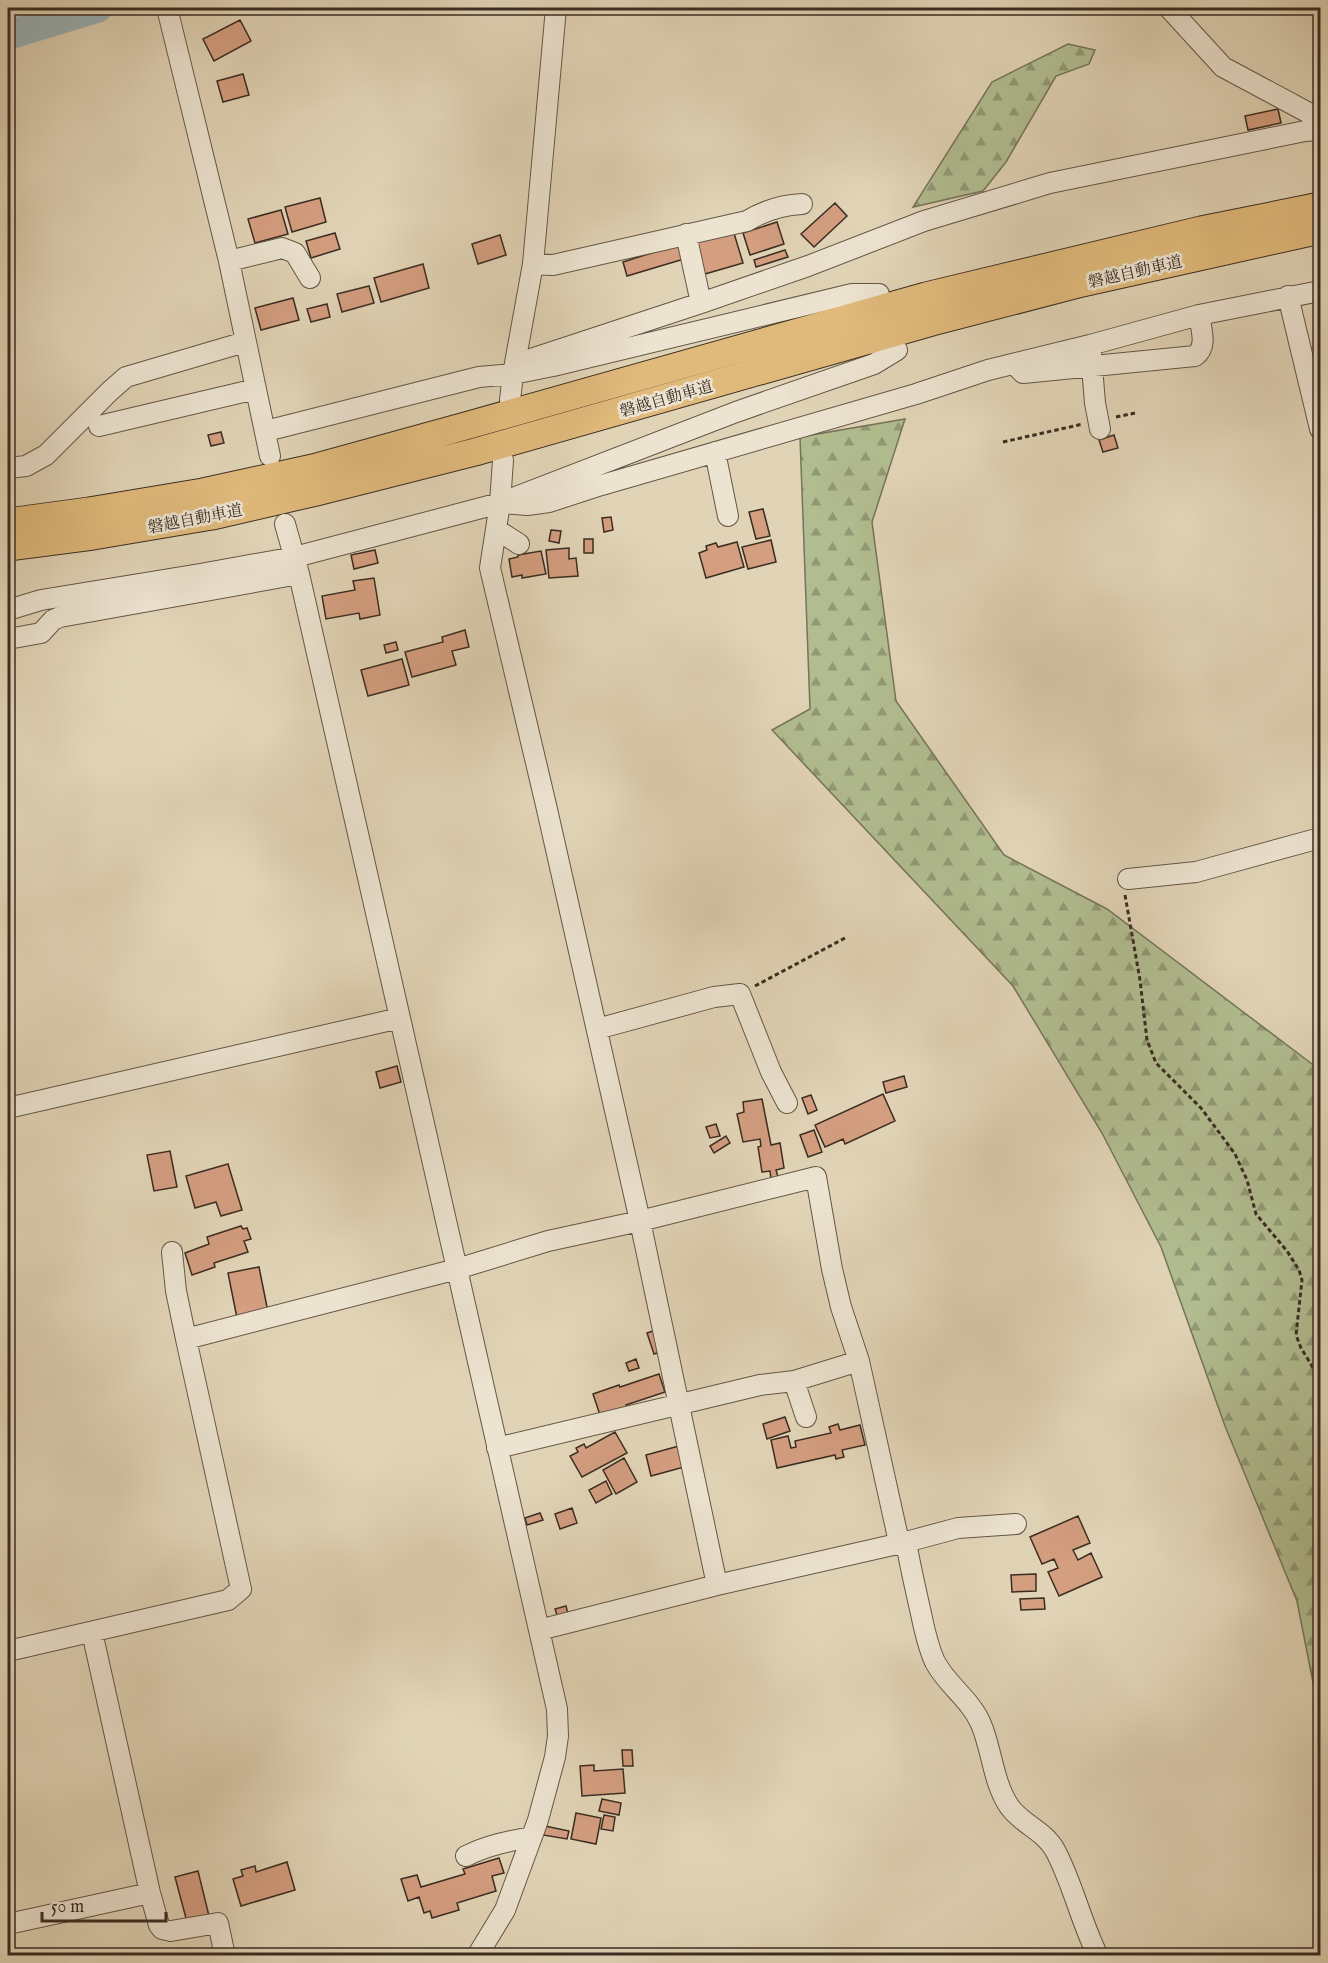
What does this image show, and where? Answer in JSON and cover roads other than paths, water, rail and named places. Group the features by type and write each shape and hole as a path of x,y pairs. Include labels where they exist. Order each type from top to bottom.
{"highway":[{"name":"磐越自動車道","path":"8,522 203,492 313,468 926,296 1201,230 1320,206"},
{"name":"磐越自動車道","path":"8,547 93,536 212,516 316,492 475,452 921,325 1082,283 1320,231"}],"street":[{"path":"167,8 229,261 270,456"},
{"path":"510,400 533,264 556,8"},
{"path":"1168,8 1223,67 1320,119"},
{"path":"513,374 521,364 531,358 808,266 924,221 1050,183 1305,131 1320,130"},
{"path":"533,264 553,265 747,221 762,212 785,205 802,204"},
{"path":"686,234 701,303"},
{"path":"229,261 282,248 295,253 310,278"},
{"path":"500,503 527,505 549,502 1013,364 1199,315 1320,291"},
{"path":"266,431 479,377 513,374 852,294 879,294"},
{"path":"1288,296 1320,429"},
{"path":"1013,364 1023,373 1195,356 1201,352 1203,346 1199,315"},
{"path":"8,468 27,466 46,455 126,377 245,342"},
{"path":"1090,345 1099,425"},
{"path":"8,639 41,633 53,620 60,617 297,566 500,503 736,412 874,364 897,350"},
{"path":"99,426 256,389"},
{"path":"715,452 728,516"},
{"path":"503,460 500,503 490,568 640,1221 717,1585"},
{"path":"285,524 297,566 557,1709 558,1736 555,1757 532,1837 505,1910 477,1956"},
{"path":"496,529 519,544"},
{"path":"8,610 40,600 200,574 297,566"},
{"path":"1128,879 1196,872 1320,838"},
{"path":"597,1029 714,997 740,994 771,1072 788,1103"},
{"path":"8,1108 400,1018"},
{"path":"186,1339 457,1269 548,1241 640,1221 816,1177 841,1307 859,1361 897,1533 900,1540 906,1542"},
{"path":"8,1651 228,1600 241,1589 176,1291 172,1252"},
{"path":"497,1448 760,1385 794,1381 859,1361"},
{"path":"794,1381 806,1417"},
{"path":"539,1630 958,1528 1016,1524"},
{"path":"906,1542 927,1643 950,1684 970,1706 980,1722 1008,1804 1054,1848 1098,1956"},
{"path":"92,1632 159,1925 165,1931 171,1931 218,1923 225,1956"},
{"path":"466,1856 484,1847 532,1837"},
{"path":"8,1924 150,1893"}],"waterway":[{"path":"8,35 97,8"}]}
